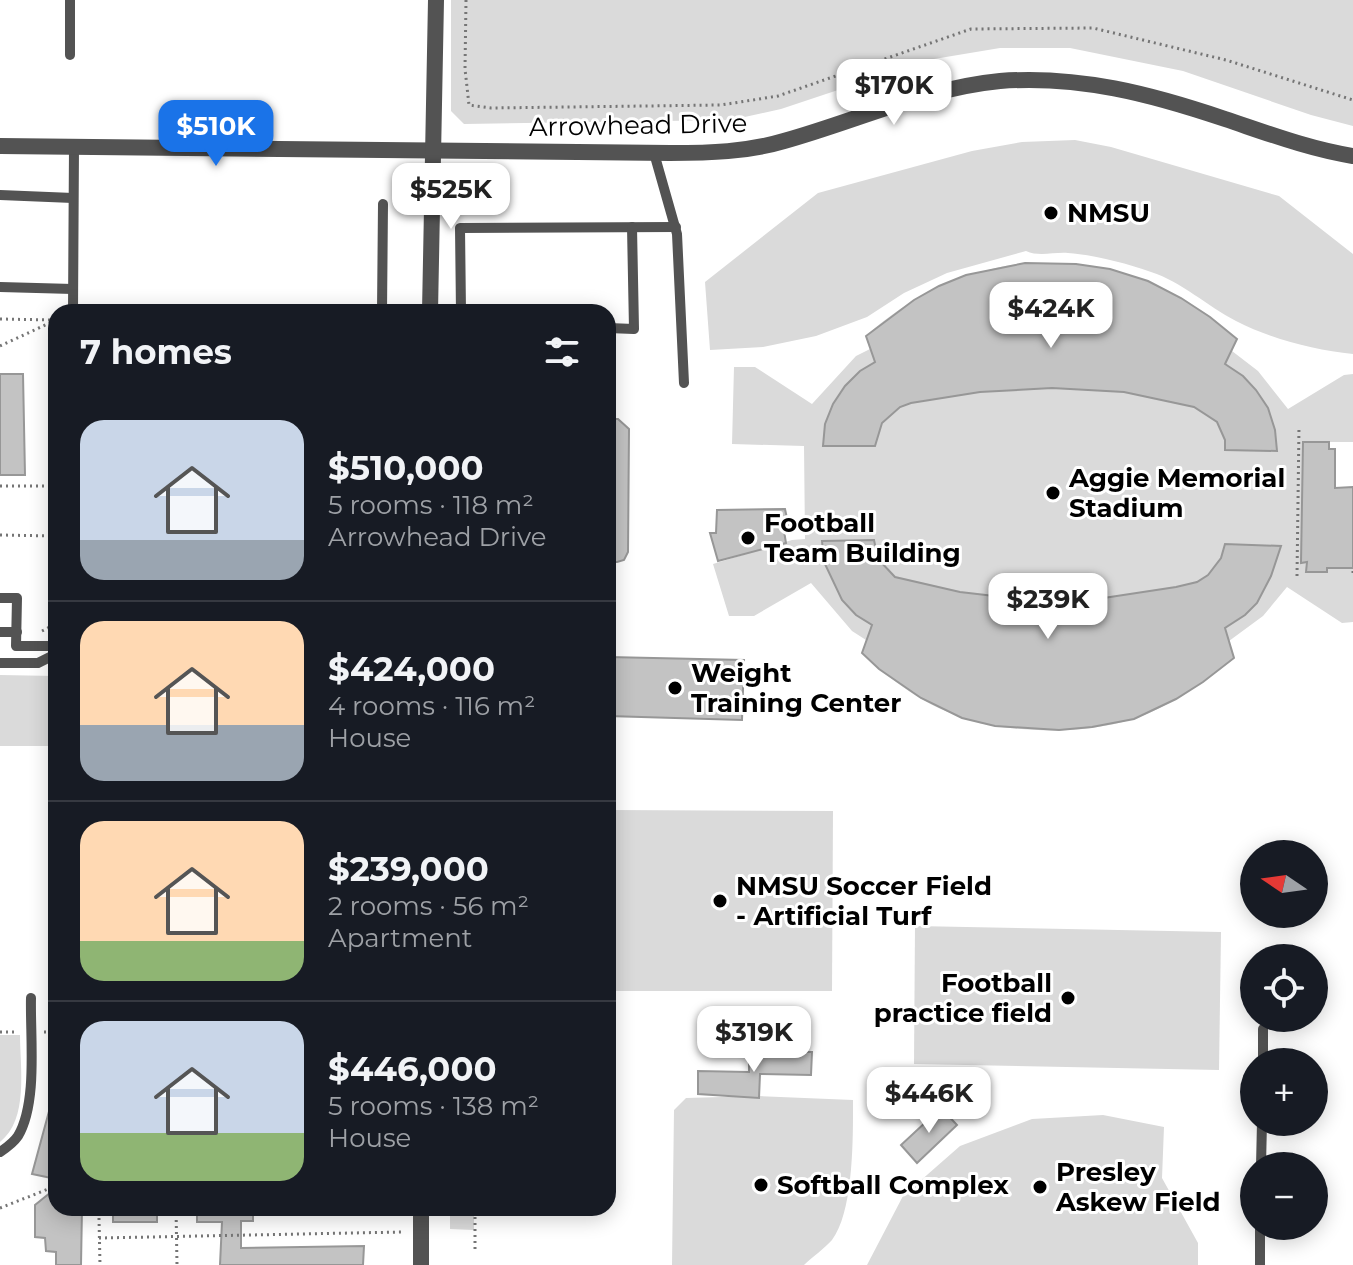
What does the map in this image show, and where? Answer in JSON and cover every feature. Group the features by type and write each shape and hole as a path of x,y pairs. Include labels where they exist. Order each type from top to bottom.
{"street":[{"path":"430,304 436,0"},
{"name":"Arrowhead Drive","path":"0,146 713,153 756,148 950,90 999,81 1061,80 1145,94 1293,142 1353,156"},
{"path":"421,1216 421,1265"}],"lane":[{"path":"70,0 70,55"},
{"path":"73,304 74,146"},
{"path":"654,153 676,227 684,383"},
{"path":"0,195 73,198"},
{"path":"382,304 383,204"},
{"path":"616,328 634,329 632,227"},
{"path":"461,304 460,228 676,227"},
{"path":"0,287 73,289"},
{"path":"0,598 17,598 16,646 48,646"},
{"path":"0,632 17,632"},
{"path":"0,663 38,663 48,658"},
{"path":"0,1152 17,1138 25,1122 30,1093 31,998"},
{"path":"1260,1240 1260,1265"}],"path":[{"path":"466,0 465,69 469,105 491,108 721,105 778,96 971,29 986,28 1093,28 1226,60 1353,100"},
{"path":"0,319 48,320"},
{"path":"0,346 48,324"},
{"path":"1297,576 1299,426"},
{"path":"0,486 48,486"},
{"path":"0,535 48,536"},
{"path":"36,632 48,628"},
{"path":"0,1208 48,1189"},
{"path":"176,1216 177,1265"},
{"path":"475,1216 475,1249"},
{"path":"99,1218 100,1265"},
{"path":"99,1238 402,1232"}],"shaded area":[{"path":"451,0 1353,0 1353,126 1311,115 1183,71 1070,48 1000,48 928,60 781,109 731,120 464,124 451,111"},
{"path":"1075,140 1111,147 1279,196 1353,254 1353,354 1308,347 1249,327 1162,276 1141,269 1089,256 1026,251 947,273 904,293 867,317 816,336 763,347 710,350 705,282 818,193 972,151 1022,142"},
{"name":"Aggie Memorial Stadium","path":"1017,264 1076,264 1148,281 1181,298 1237,339 1232,351 1258,371 1288,409 1344,375 1353,374 1353,442 1303,442 1301,562 1327,568 1353,568 1353,622 1342,623 1287,587 1263,616 1229,641 1234,658 1186,693 1133,719 1096,727 1056,730 1017,729 979,723 916,696 862,653 866,640 852,631 811,583 754,616 729,616 713,564 792,540 805,539 804,446 732,444 734,367 755,367 812,404 856,356 870,349 866,336 917,298 955,280"},
{"path":"0,675 48,676 48,746 0,746"},
{"name":"NMSU Soccer Field - Artificial Turf","path":"616,810 833,811 832,991 616,991"},
{"name":"Football practice field","path":"915,926 1221,932 1219,1070 914,1064"},
{"path":"0,1035 20,1035 21,1092 15,1120 0,1142"},
{"name":"Softball Complex","path":"758,1096 853,1100 851,1173 839,1227 832,1240 804,1265 672,1265 674,1110 686,1098"},
{"name":"Presley Askew Field","path":"1103,1115 1164,1127 1162,1178 1198,1243 1198,1265 867,1265 903,1196 960,1146 1032,1119"},
{"path":"450,1216 474,1216 474,1230 450,1229"}],"building":[{"path":"1025,263 1076,264 1110,269 1148,281 1210,317 1237,339 1225,364 1243,376 1268,408 1277,451 1225,450 1225,440 1217,422 1194,407 1124,392 1052,388 980,392 911,403 900,407 882,423 875,446 823,446 825,424 833,404 860,371 875,362 866,336 914,300 939,286 966,275"},
{"path":"0,374 23,374 25,475 0,475"},
{"path":"618,419 629,429 628,552 624,560 617,562"},
{"path":"1303,442 1329,442 1329,449 1335,449 1335,488 1353,487 1353,568 1306,572 1307,562 1301,563"},
{"name":"Football Team Building","path":"785,509 789,528 784,531 786,543 718,561 710,533 716,533 717,510"},
{"path":"874,540 878,559 895,577 960,592 1028,600 1097,599 1176,587 1197,582 1208,575 1221,558 1225,544 1281,546 1271,576 1257,603 1225,628 1234,658 1176,699 1134,719 1059,730 995,726 962,718 921,698 879,669 862,653 872,625 856,615 842,600 824,562 822,541"},
{"name":"Weight Training Center","path":"616,657 744,660 742,720 616,716"},
{"path":"749,1051 812,1052 811,1075 760,1074 759,1098 698,1094 698,1071 749,1072"},
{"path":"941,1108 957,1125 917,1163 901,1145"},
{"path":"48,1115 48,1177 32,1174"},
{"path":"48,1194 48,1216 82,1216 81,1265 56,1265 56,1252 46,1251 45,1238 35,1237 35,1205"},
{"path":"113,1216 157,1216 157,1222 113,1222"},
{"path":"197,1216 253,1216 253,1221 241,1221 241,1248 364,1246 363,1265 220,1265 222,1222 197,1222"}],"place":[{"name":"NMSU","path":"1051,213"},
{"name":"Aggie Memorial Stadium","path":"1053,493"},
{"name":"Football Team Building","path":"748,538"},
{"name":"Weight Training Center","path":"675,688"},
{"name":"NMSU Soccer Field - Artificial Turf","path":"720,901"},
{"name":"Football practice field","path":"1068,998"},
{"name":"Softball Complex","path":"761,1185"},
{"name":"Presley Askew Field","path":"1040,1187"}]}
